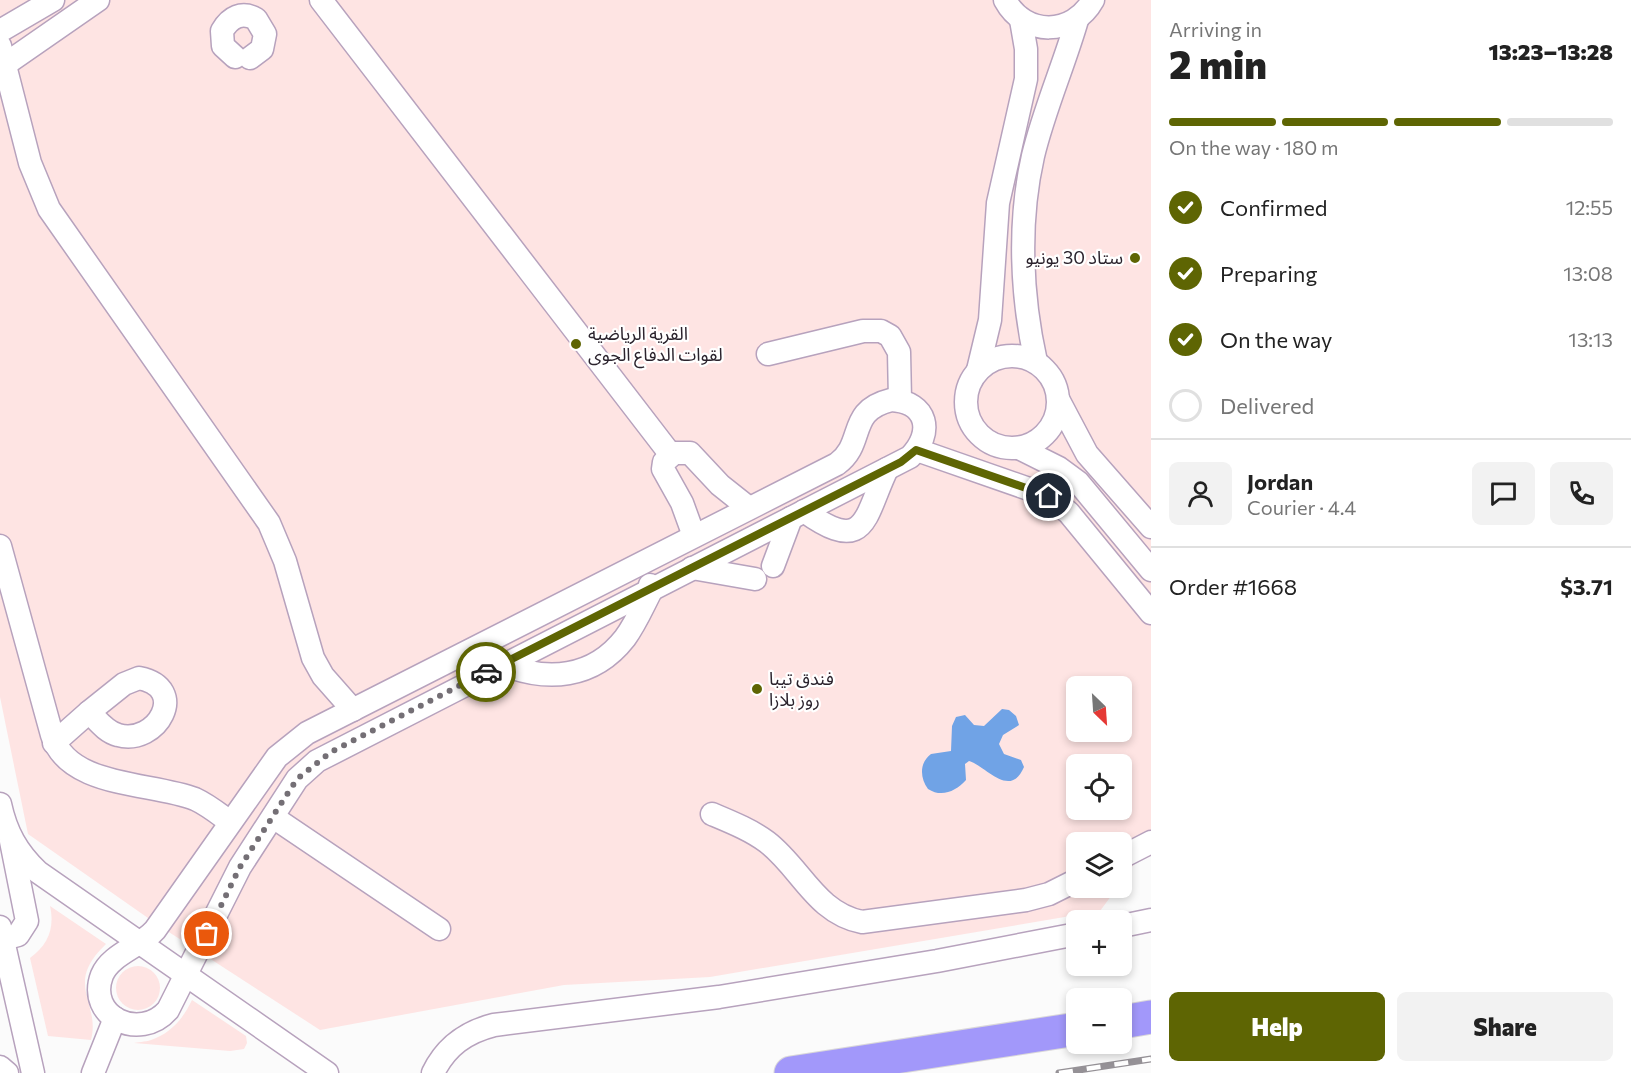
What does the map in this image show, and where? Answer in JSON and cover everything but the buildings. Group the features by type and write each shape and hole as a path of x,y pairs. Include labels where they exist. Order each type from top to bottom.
{"highway":[{"path":"1132,1020 1151,1017"},
{"path":"791,1073 1066,1031"}],"street":[{"path":"0,31 53,0"},
{"path":"98,0 2,59 30,163 50,209 268,523 285,561 313,658 323,676 353,710"},
{"path":"234,10 222,31 222,38 227,52 243,57 262,49 265,41 257,0"},
{"path":"321,0 671,455"},
{"path":"1005,0 1021,20 1034,26 1048,28 1063,26 1077,20"},
{"path":"1036,362 1028,327 1025,293 1024,235 1027,192 1033,155 1077,20 1093,0"},
{"path":"234,10 237,16 250,16 261,24"},
{"path":"1021,20 1026,49 1026,79 998,203 990,320 978,370 970,382 966,396 966,410 970,423 991,443 1004,448 1019,448 1043,437 1057,414 1059,401"},
{"path":"768,354 863,331 881,331 890,336 899,352 900,400"},
{"path":"978,370 1000,357 1025,357 1036,362 1048,372 1056,386 1059,401 1087,454 1151,527"},
{"path":"900,400 916,408 922,414 924,432 916,450 887,469 502,664 317,761 297,779 240,867 168,1010 155,1022 139,1026 115,1018 101,999 102,975 112,962 141,943 155,930 277,757 289,745 307,733 638,564 837,464 849,453 858,423 867,410 881,402 900,400"},
{"path":"1019,448 1059,468 1078,482 1151,570"},
{"path":"916,450 1049,496 1069,513 1151,613"},
{"path":"694,536 682,503 663,469 664,462 671,455 680,451 694,455 720,485 750,508"},
{"path":"797,515 836,530 845,531 859,527 868,518 887,469"},
{"path":"773,566 797,515"},
{"path":"0,546 54,743 69,762 87,773 194,799 231,822"},
{"path":"638,564 652,589"},
{"path":"692,568 755,579"},
{"path":"502,664 528,674 544,676 570,674 581,670 603,657 623,641 652,589"},
{"path":"54,743 89,712"},
{"path":"0,804 10,838 15,874 27,921 18,935 1,933 33,1073"},
{"path":"712,814 767,842 825,905 842,916 862,922 1026,900 1048,894 1066,885"},
{"path":"273,817 439,929"},
{"path":"10,838 22,856 38,872 327,1073"},
{"path":"1132,851 1151,842"},
{"path":"214,848 240,867"},
{"path":"1132,924 1151,920"},
{"path":"433,1073 446,1051 457,1041 468,1034 495,1025 730,995 937,961 1066,936"},
{"path":"93,1073 115,1018"},
{"path":"0,1066 7,1073"}],"shaded area":[{"name":"القرية الرياضية لقوات الدفاع الجوى","path":"0,0 1151,0 1151,856 1137,860 1132,867 1132,832 1066,832 1066,898 1110,898 1101,910 1066,910 1066,917 710,977 564,985 320,1030 158,925 28,834 0,697"},
{"path":"50,906 106,944 93,958 85,982 92,1015 91,1040 48,1036 30,958 46,942 49,935 52,922"},
{"path":"138,966 147,967 154,972 159,979 159,997 154,1004 147,1009 138,1010 129,1009 122,1004 117,997 116,988 117,979 122,972 129,967"},
{"path":"192,1000 246,1036 247,1043 244,1049 230,1051 134,1043 151,1040 170,1029 185,1013"}],"water":[{"path":"1002,709 1009,710 1016,716 1019,725 1003,735 999,744 1004,754 1021,760 1024,767 1018,776 1012,781 1005,781 969,761 965,764 966,780 958,787 944,793 928,789 922,775 924,762 931,754 951,751 952,726 956,717 965,715 974,725 984,726"}],"railway":[{"path":"1059,1073 1151,1059"}],"way so far":[{"path":"207,934 240,867 297,779 331,752 486,672"}],"place":[{"name":"ستاد 30 يونيو","path":"1135,258"},
{"name":"القرية الرياضية لقوات الدفاع الجوى","path":"576,344"},
{"name":"فندق تيبا روز بلازا","path":"757,689"}],"route":[{"path":"486,672 901,462 916,450 1049,496"}]}
